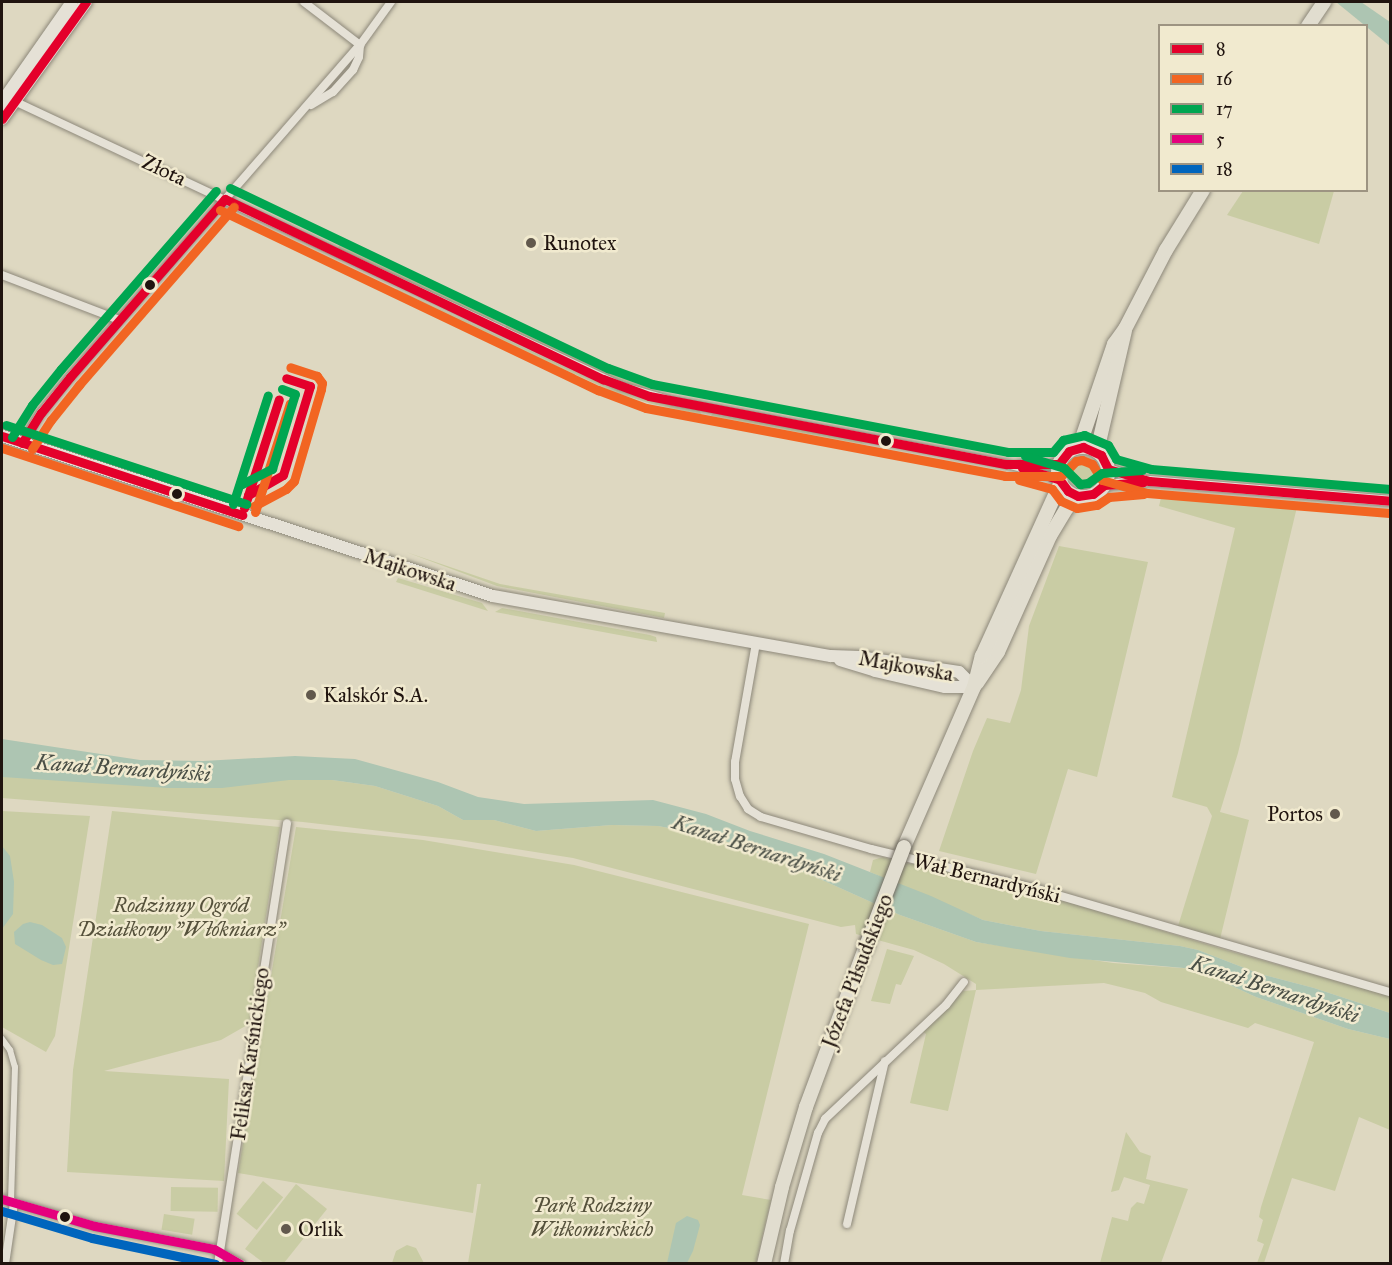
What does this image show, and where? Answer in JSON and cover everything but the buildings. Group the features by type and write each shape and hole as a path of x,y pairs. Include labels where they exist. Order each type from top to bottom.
{"main road":[{"path":"2,119 6,98 72,2"},
{"path":"6,98 86,2"},
{"path":"1309,24 1321,6"},
{"path":"1078,447 1091,415 1104,367 1114,344 1125,329 1149,278 1202,192"},
{"path":"1097,451 1125,329"},
{"name":"Majkowska","path":"2,436 493,596 831,656 859,657 958,672 974,687"},
{"path":"1078,447 1097,451 1104,459 1108,469 1104,484 1093,494 1078,496 1068,491 1060,481 1059,464 1069,451 1078,447"},
{"name":"Józefa Piłsudskiego","path":"764,1263 782,1187 806,1107 904,847 974,687 982,656 1060,481"},
{"name":"Józefa Piłsudskiego","path":"974,687 998,652 1050,536 1078,496"}],"street":[{"path":"304,2 360,45"},
{"path":"22,443 52,399 360,45 391,2"},
{"name":"Złota","path":"6,98 636,392 1007,464 1060,481"},
{"path":"2,275 119,320"},
{"name":"Złota","path":"1007,464 1059,464"},
{"path":"1108,469 1149,481"},
{"path":"1104,484 1149,481 1390,501"},
{"name":"Wał Bernardyński","path":"756,643 735,771 740,796 748,808 761,817 853,844 1037,889 1390,992"},
{"name":"Feliksa Karśnickiego","path":"218,1263 286,823"},
{"path":"784,1263 790,1231 821,1126 838,1104 946,1005 963,981"},
{"path":"2,1040 10,1050 15,1067 13,1202 5,1263"},
{"path":"847,1224 883,1081 885,1061"},
{"path":"2,1199 95,1226 219,1250 241,1263"}],"green space":[{"path":"1242,192 1334,192 1319,244 1227,215"},
{"path":"339,245 497,318 492,321 338,248"},
{"path":"397,289 604,385 647,400 699,410 702,415 652,404 613,392 392,290"},
{"path":"506,322 639,384 655,387 649,390 640,388 605,374 506,328"},
{"path":"712,414 858,440 867,445 711,416"},
{"path":"1083,456 1094,461 1099,472 1094,483 1083,488 1072,483 1067,472 1072,461"},
{"path":"1162,494 1297,507 1238,753 1220,812 1249,820 1220,939 1178,926 1212,816 1207,807 1172,797 1235,528 1159,506"},
{"path":"1059,546 1148,562 1097,777 1068,769 1036,874 939,851 973,751 987,718 1010,723 1021,690 1029,626"},
{"path":"406,552 500,584 665,613 664,618 497,586"},
{"path":"398,578 482,603 488,611 396,582"},
{"path":"502,608 650,635 656,637 657,642 495,612"},
{"path":"2,777 332,780 375,786 438,806 463,820 494,820 536,831 612,825 658,826 711,836 780,861 900,915 976,942 1113,963 1195,969 1256,997 1348,1029 1390,1039 1390,1130 1359,1117 1335,1191 1292,1178 1264,1263 1257,1263 1264,1244 1257,1241 1263,1220 1259,1217 1261,1207 1314,1042 1255,1023 1248,1028 1161,1002 1145,993 1104,983 976,990 976,984 944,964 914,950 856,934 855,925 841,927 573,858 459,840 303,822 2,798"},
{"path":"2,811 90,816 55,1036 46,1052 2,1027"},
{"name":"Rodzinny Ogród Działkowy \"Włókniarz\"","path":"112,811 280,827 249,1024 221,1040 104,1071 229,1079 224,1181 67,1172 73,1070"},
{"name":"Park Rodziny Wiłkomirskich","path":"296,827 423,840 574,865 809,924 742,1195 771,1200 756,1263 468,1263 481,1184 477,1184 473,1213 238,1173"},
{"path":"883,857 901,863 925,865 1048,896 1222,949 1390,996 1390,1013 1314,988 1260,974 1198,950 1180,946 1041,931 983,920 870,872 873,860"},
{"path":"887,949 914,956 901,985 896,984 890,1004 871,1001"},
{"path":"976,990 948,1111 910,1103 926,1034 922,1031 963,991"},
{"path":"1126,1132 1140,1152 1151,1156 1146,1179 1188,1189 1161,1263 1100,1263 1112,1217 1128,1221 1131,1208 1137,1202 1144,1204 1150,1185 1124,1177 1119,1190 1111,1192"},
{"path":"263,1181 283,1197 257,1230 237,1214"},
{"name":"Orlik","path":"296,1184 327,1209 284,1263 264,1263 245,1249"},
{"path":"171,1187 218,1188 218,1212 171,1211"},
{"path":"164,1214 195,1219 192,1235 161,1230"},
{"path":"407,1245 416,1248 424,1263 392,1263 396,1251"}],"water":[{"path":"1336,2 1361,2 1390,22 1390,46 1368,28 1368,24 1363,24"},
{"name":"Kanał Bernardyński","path":"2,739 140,760 203,761 295,756 355,759 438,782 478,797 524,804 653,800 706,814 750,831 824,854 931,896 983,920 1041,931 1180,946 1198,950 1260,974 1314,988 1390,1013 1390,1039 1348,1029 1256,997 1195,969 1070,958 976,942 900,915 780,861 711,836 658,826 612,825 536,831 494,820 463,820 438,806 375,786 332,780 289,780 222,788 168,788 2,777"},
{"path":"2,846 10,856 14,882 13,914 2,929"},
{"path":"30,922 42,925 62,938 66,947 62,964 53,965 41,960 15,944 14,932 23,924"},
{"path":"687,1216 698,1220 700,1225 693,1251 687,1263 667,1263 676,1223"}],"transit line":[{"name":"8","path":"2,119 86,2"},
{"name":"17","path":"230,188 608,368 652,384 1008,452 1053,452 1063,440 1084,435 1108,445 1116,459 1151,469 1390,489"},
{"name":"17","path":"12,437 32,405 61,369 216,191"},
{"name":"8","path":"225,199 603,379 649,396 1007,464 1059,464 1069,451 1083,447 1101,455 1108,469 1149,481 1390,501"},
{"name":"8","path":"22,443 41,413 70,377 225,199"},
{"name":"16","path":"32,449 51,420 79,385 234,207"},
{"name":"16","path":"220,210 598,390 646,408 1005,476 1061,476 1076,461 1082,460 1092,464 1102,480 1147,493 1389,513"},
{"name":"16","path":"254,506 286,489 294,481 321,389 322,383 317,376 290,367"},
{"name":"8","path":"248,495 283,475 310,386 286,378"},
{"name":"17","path":"242,484 272,469 295,394 282,389"},
{"name":"17","path":"233,504 268,395"},
{"name":"8","path":"244,508 279,399"},
{"name":"16","path":"255,512 290,403"},
{"name":"17","path":"6,425 246,504"},
{"name":"8","path":"2,436 242,515"},
{"name":"16","path":"2,448 238,526"},
{"name":"17","path":"1025,456 1064,468 1080,484 1088,483 1102,473 1142,470"},
{"name":"8","path":"1022,468 1059,479 1068,491 1078,496 1093,494 1104,485 1143,482"},
{"name":"16","path":"1019,480 1052,489 1061,501 1077,508 1097,505 1109,497 1144,494"},
{"name":"5","path":"2,1199 95,1226 214,1249 240,1264"},
{"name":"18","path":"2,1211 92,1238 215,1264"}],"place":[{"name":"Runotex","path":"531,243"},
{"name":"Kalskór S.A.","path":"311,695"},
{"name":"Portos","path":"1335,814"},
{"name":"Orlik","path":"286,1229"}]}
